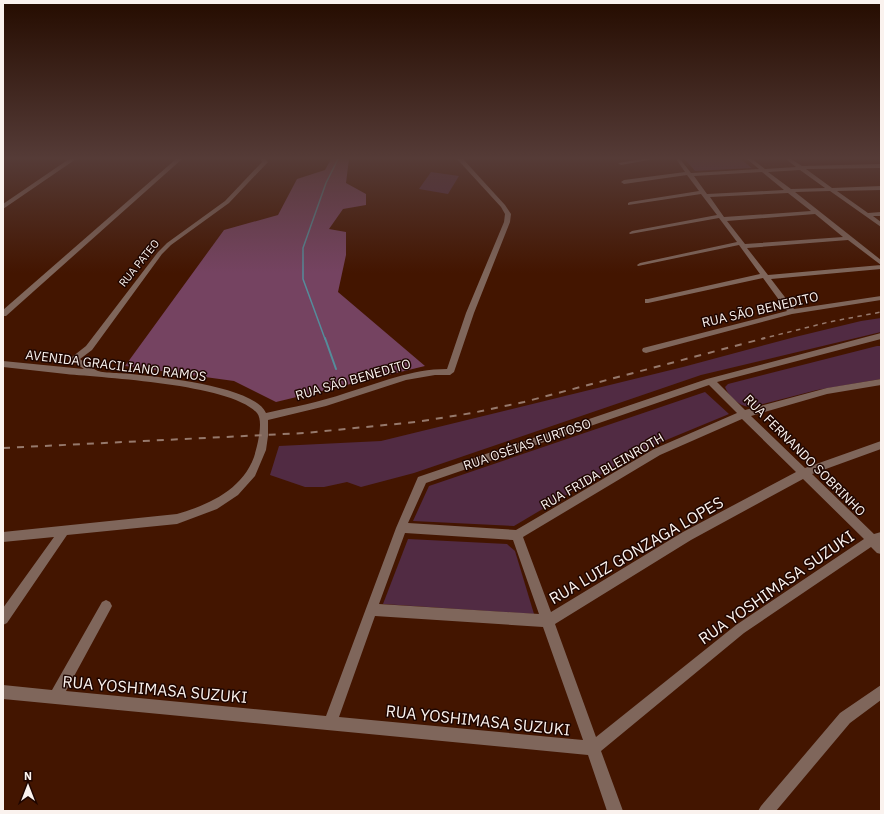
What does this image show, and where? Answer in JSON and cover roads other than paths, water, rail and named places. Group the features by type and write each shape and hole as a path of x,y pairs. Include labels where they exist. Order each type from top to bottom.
{"street":[{"path":"3,207 17,197"},
{"path":"3,314 137,197"},
{"name":"RUA PATEO","path":"96,373 79,363 76,359 89,348 160,252 232,197"},
{"name":"RUA SÃO BENEDITO","path":"264,417 335,400 411,375 425,372 450,372 470,314 507,222 508,214 495,197"},
{"path":"630,204 683,197"},
{"path":"707,197 792,312"},
{"path":"797,197 881,263"},
{"path":"841,197 881,225"},
{"path":"632,232 722,218 816,212"},
{"path":"866,215 881,214"},
{"path":"640,265 743,245 849,238"},
{"path":"648,301 766,276 881,267"},
{"name":"RUA SÃO BENEDITO","path":"646,350 792,312 881,298"},
{"name":"RUA OSÉIAS FURTOSO","path":"330,723 401,528 422,480 710,381 881,336"},
{"name":"AVENIDA GRACILIANO RAMOS","path":"3,364 184,383 222,392 250,402 257,407 264,417"},
{"name":"RUA FERNANDO SOBRINHO","path":"710,381 804,473 878,542"},
{"name":"RUA FRIDA BLEINROTH","path":"517,535 657,452 744,414 827,391 881,382"},
{"path":"3,537 177,519 202,512 217,504 232,493 253,469 259,454 265,424 264,417"},
{"name":"RUA LUIZ GONZAGA LOPES","path":"371,610 548,621 687,536 804,473 881,445"},
{"path":"401,528 517,535 614,811"},
{"path":"3,619 64,531"},
{"name":"RUA YOSHIMASA SUZUKI","path":"3,692 593,748 740,629 878,542"},
{"path":"55,697 106,606"},
{"path":"766,811 845,718 881,692"}],"waterway":[{"path":"321,197 303,248 303,279 325,339"},
{"path":"325,338 336,369"}],"railway":[{"path":"765,338 829,322 881,312"},
{"path":"3,448 305,433 416,422 472,413 524,402 765,338"},
{"path":"761,339 765,338"}]}
